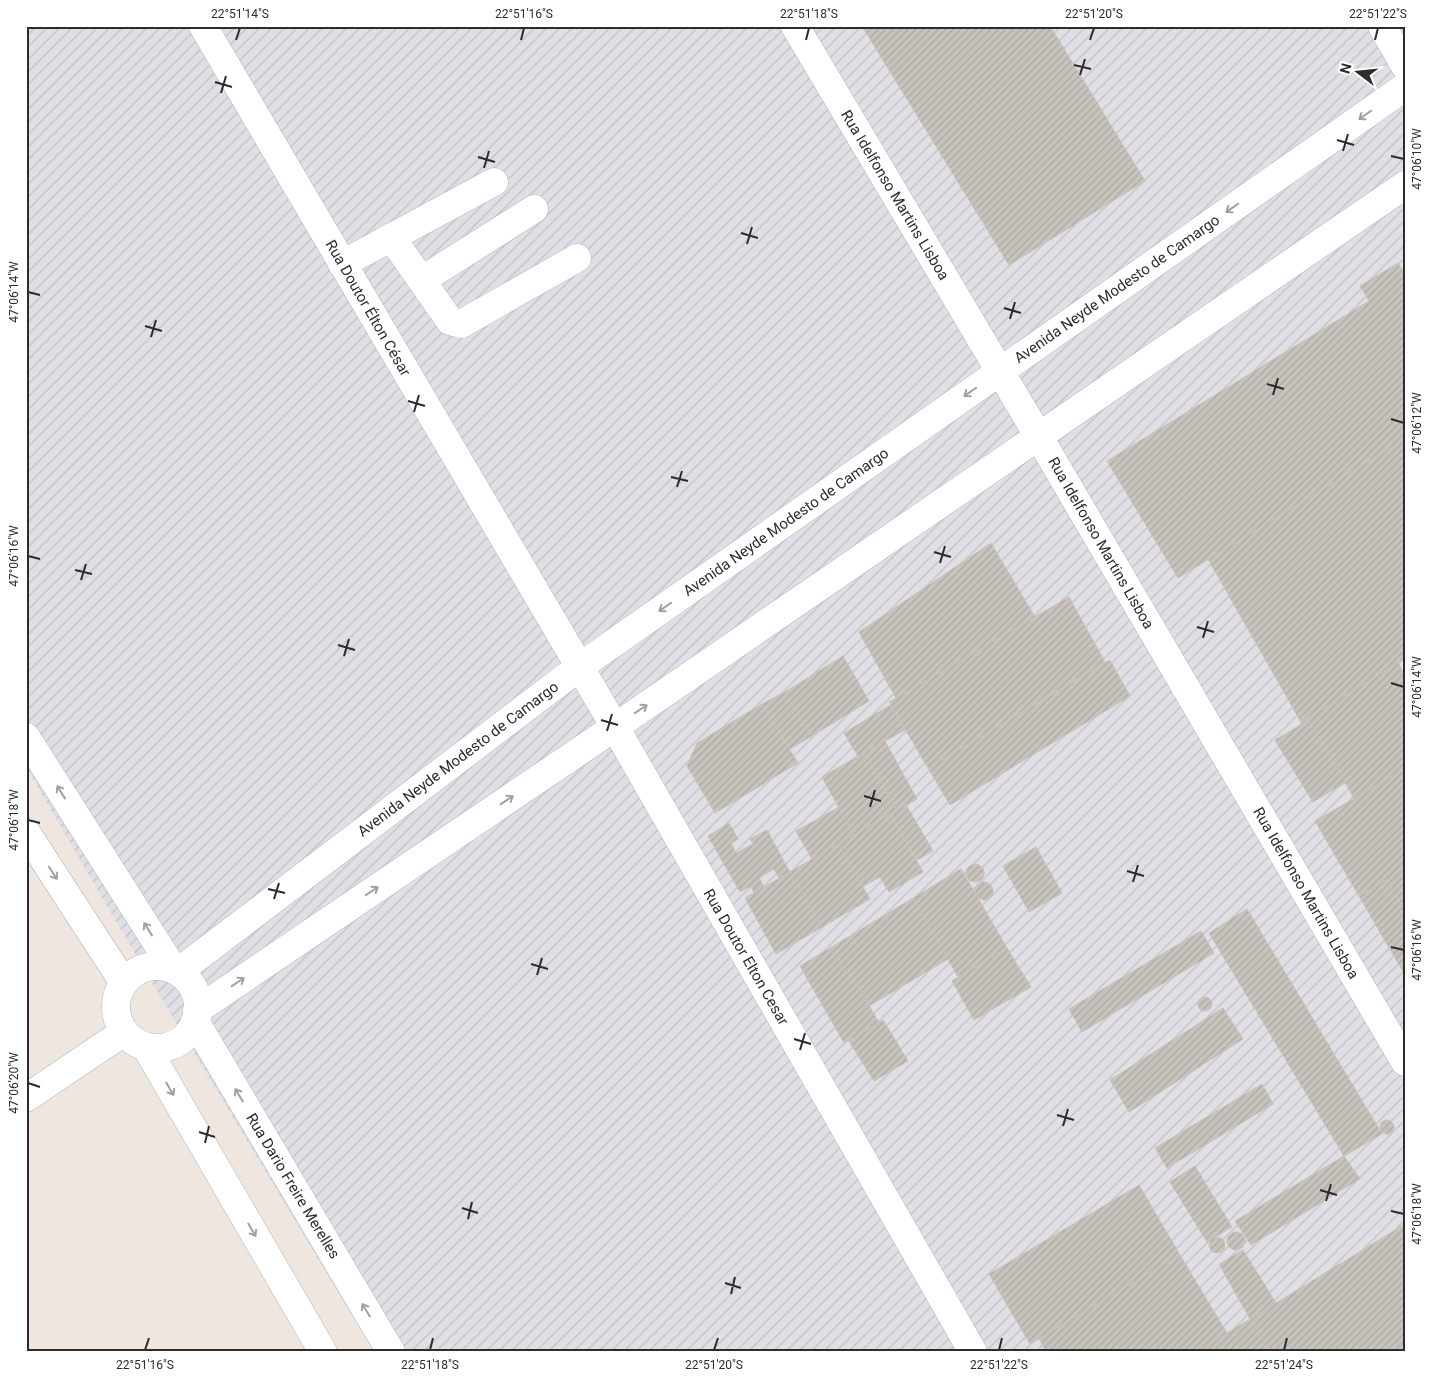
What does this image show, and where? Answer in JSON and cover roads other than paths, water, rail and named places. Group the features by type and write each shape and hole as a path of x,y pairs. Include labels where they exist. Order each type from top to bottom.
{"street":[{"name":"Rua Doutor Élton César","path":"203,26 578,668"},
{"name":"Rua Idelfonso Martins Lisboa","path":"795,26 1039,437 1405,1062"},
{"path":"1382,26 1405,66"},
{"name":"Avenida Neyde Modesto de Camargo","path":"176,971 578,668 1405,87"},
{"path":"342,264 494,182"},
{"path":"26,1098 135,1040 159,1049 182,1040 196,1015 1405,185"},
{"path":"422,280 534,208"},
{"path":"391,237 450,321 461,324 577,258"},
{"name":"Rua Doutor Elton Cesar","path":"578,668 614,727 973,1352"},
{"path":"26,737 176,971 193,988 196,1015"},
{"path":"26,832 124,982"},
{"path":"176,971 156,966 144,968 133,974 124,982 118,994 116,1008 118,1021 135,1040 323,1352"},
{"name":"Rua Dario Freire Merelles","path":"196,1015 391,1352"}]}
